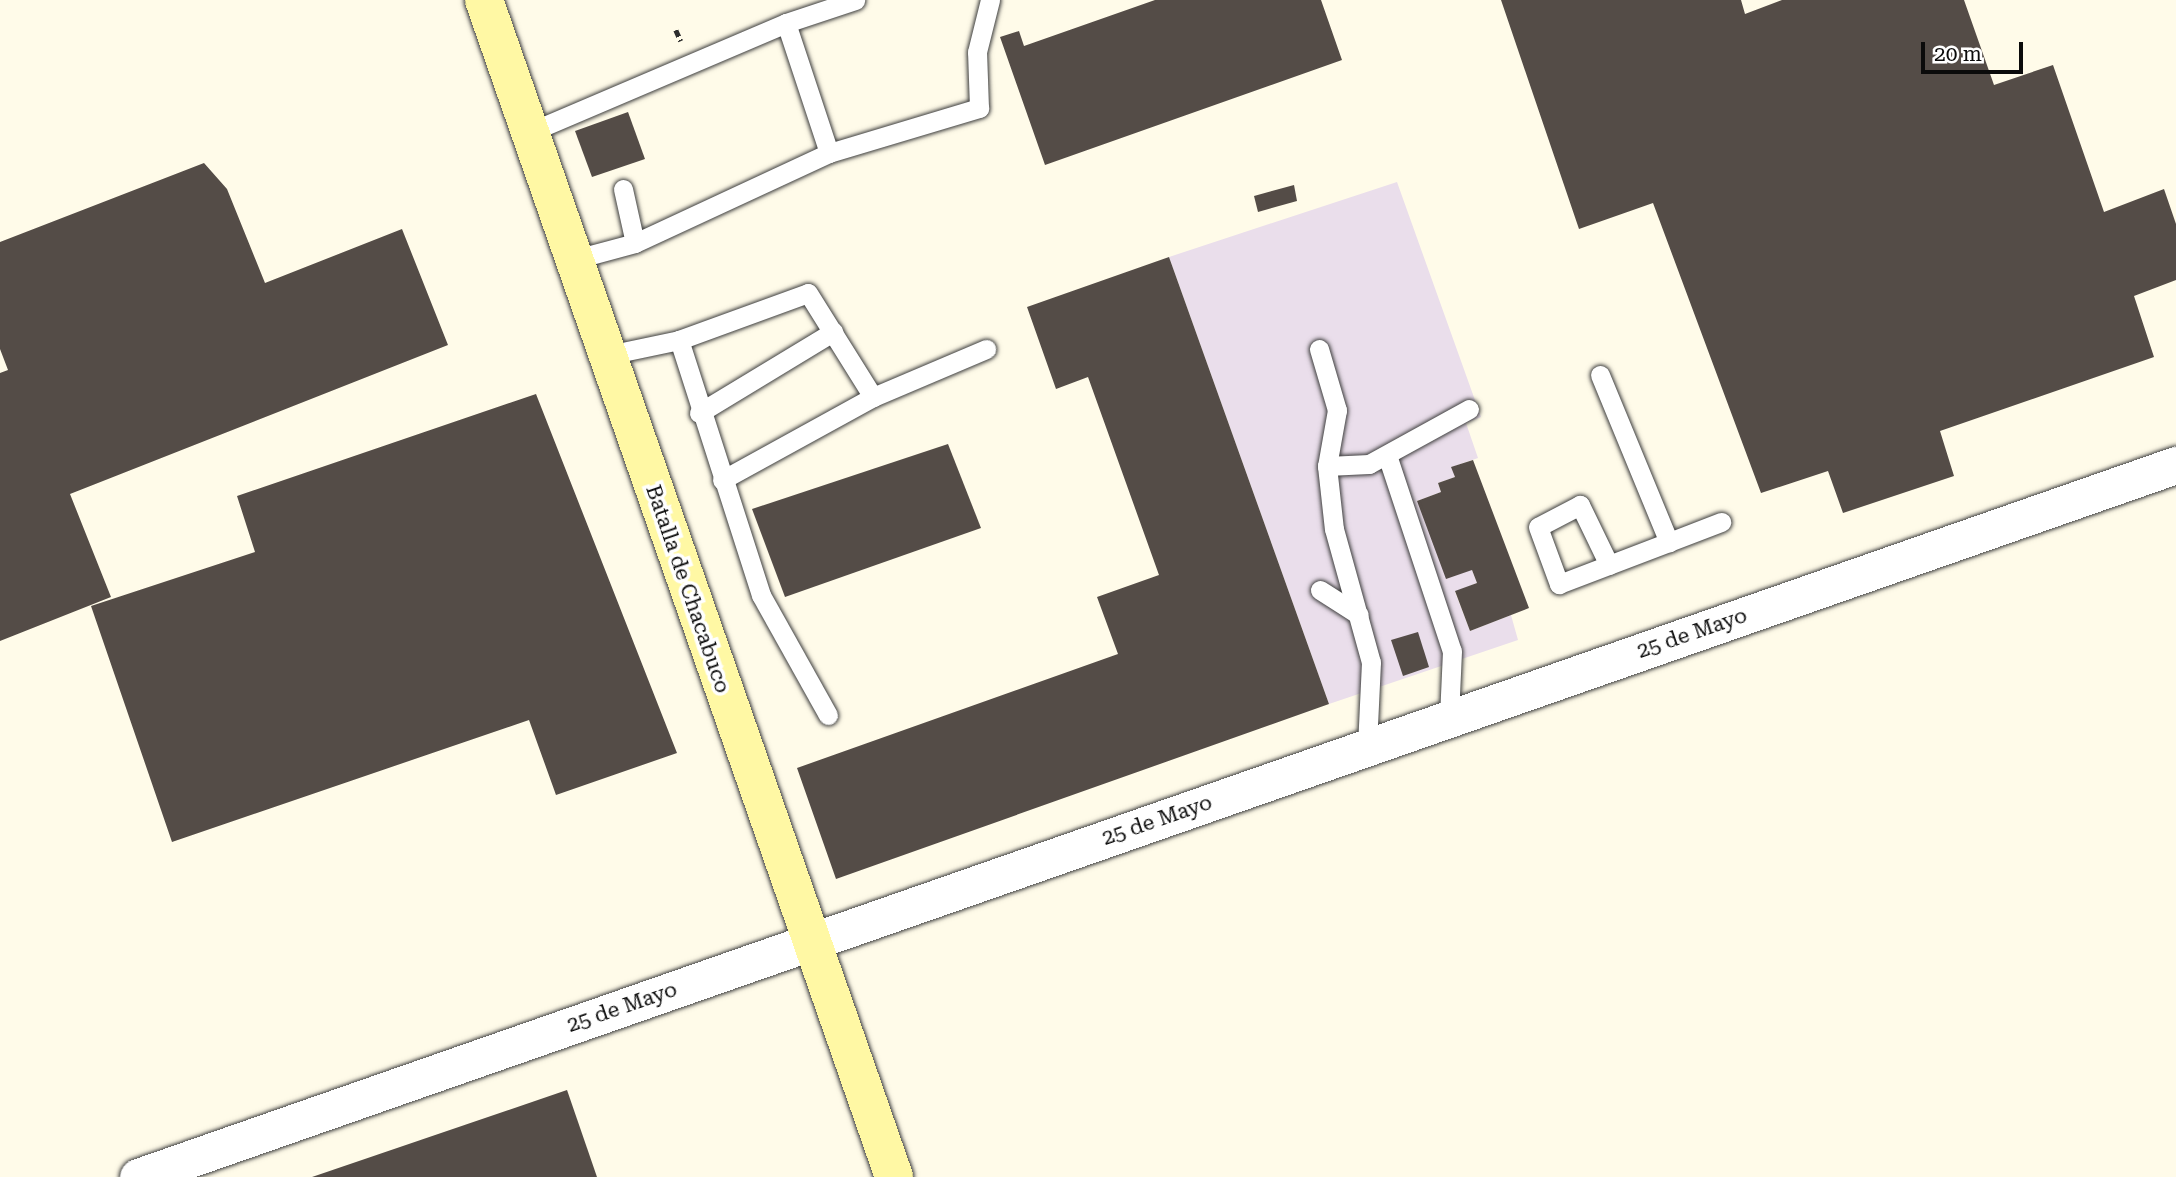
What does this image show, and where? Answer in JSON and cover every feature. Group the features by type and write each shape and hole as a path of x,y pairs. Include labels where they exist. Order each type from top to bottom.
{"street":[{"name":"Batalla de Chacabuco","path":"484,0 809,941 894,1177"},
{"name":"25 de Mayo","path":"138,1177 2176,465"}],"lane":[{"path":"528,133 786,23 855,0"},
{"path":"572,260 635,243 829,153 979,108 977,52 990,0"},
{"path":"786,23 829,153"},
{"path":"623,189 635,243"},
{"path":"608,355 679,340 808,293 873,397"},
{"path":"699,414 833,332"},
{"path":"679,340 699,414 761,595 828,715"},
{"path":"722,480 873,397 986,349"},
{"path":"1319,349 1338,410 1327,466 1334,529 1371,662 1367,746"},
{"path":"1600,375 1669,542"},
{"path":"1327,466 1369,464 1469,409"},
{"path":"1387,455 1452,651 1449,717"},
{"path":"1609,565 1721,522"},
{"path":"1320,590 1359,615"}],"shaded area":[{"path":"1397,182 1481,417 1466,423 1478,458 1452,467 1455,477 1438,483 1441,492 1417,501 1472,570 1477,583 1455,592 1470,631 1511,615 1518,640 1329,704 1169,257"}],"building":[{"path":"1155,0 1321,0 1342,60 1045,165 1000,37 1019,31 1024,46"},
{"path":"1501,0 1741,0 1745,14 1782,0 1964,0 1994,85 2053,65 2104,212 2164,189 2176,224 2176,280 2134,296 2154,357 1940,431 1954,476 1843,513 1828,471 1761,493 1653,203 1579,229"},
{"path":"628,112 645,159 592,177 575,131"},
{"path":"204,163 227,189 265,283 402,229 448,345 70,494 111,597 0,641 0,373 8,370 0,349 0,242"},
{"path":"1294,185 1297,201 1258,212 1254,196"},
{"path":"1169,257 1329,704 836,879 797,768 1118,654 1097,597 1159,575 1088,377 1056,389 1027,307"},
{"path":"536,394 677,753 556,795 529,720 172,842 91,606 255,552 237,496"},
{"path":"948,444 981,528 785,597 752,509"},
{"path":"1473,460 1529,608 1470,631 1455,591 1477,583 1472,570 1446,579 1417,501 1441,492 1438,483 1455,477 1451,467"},
{"path":"1418,632 1429,667 1403,676 1391,640"},
{"path":"567,1090 597,1177 312,1177"}]}
